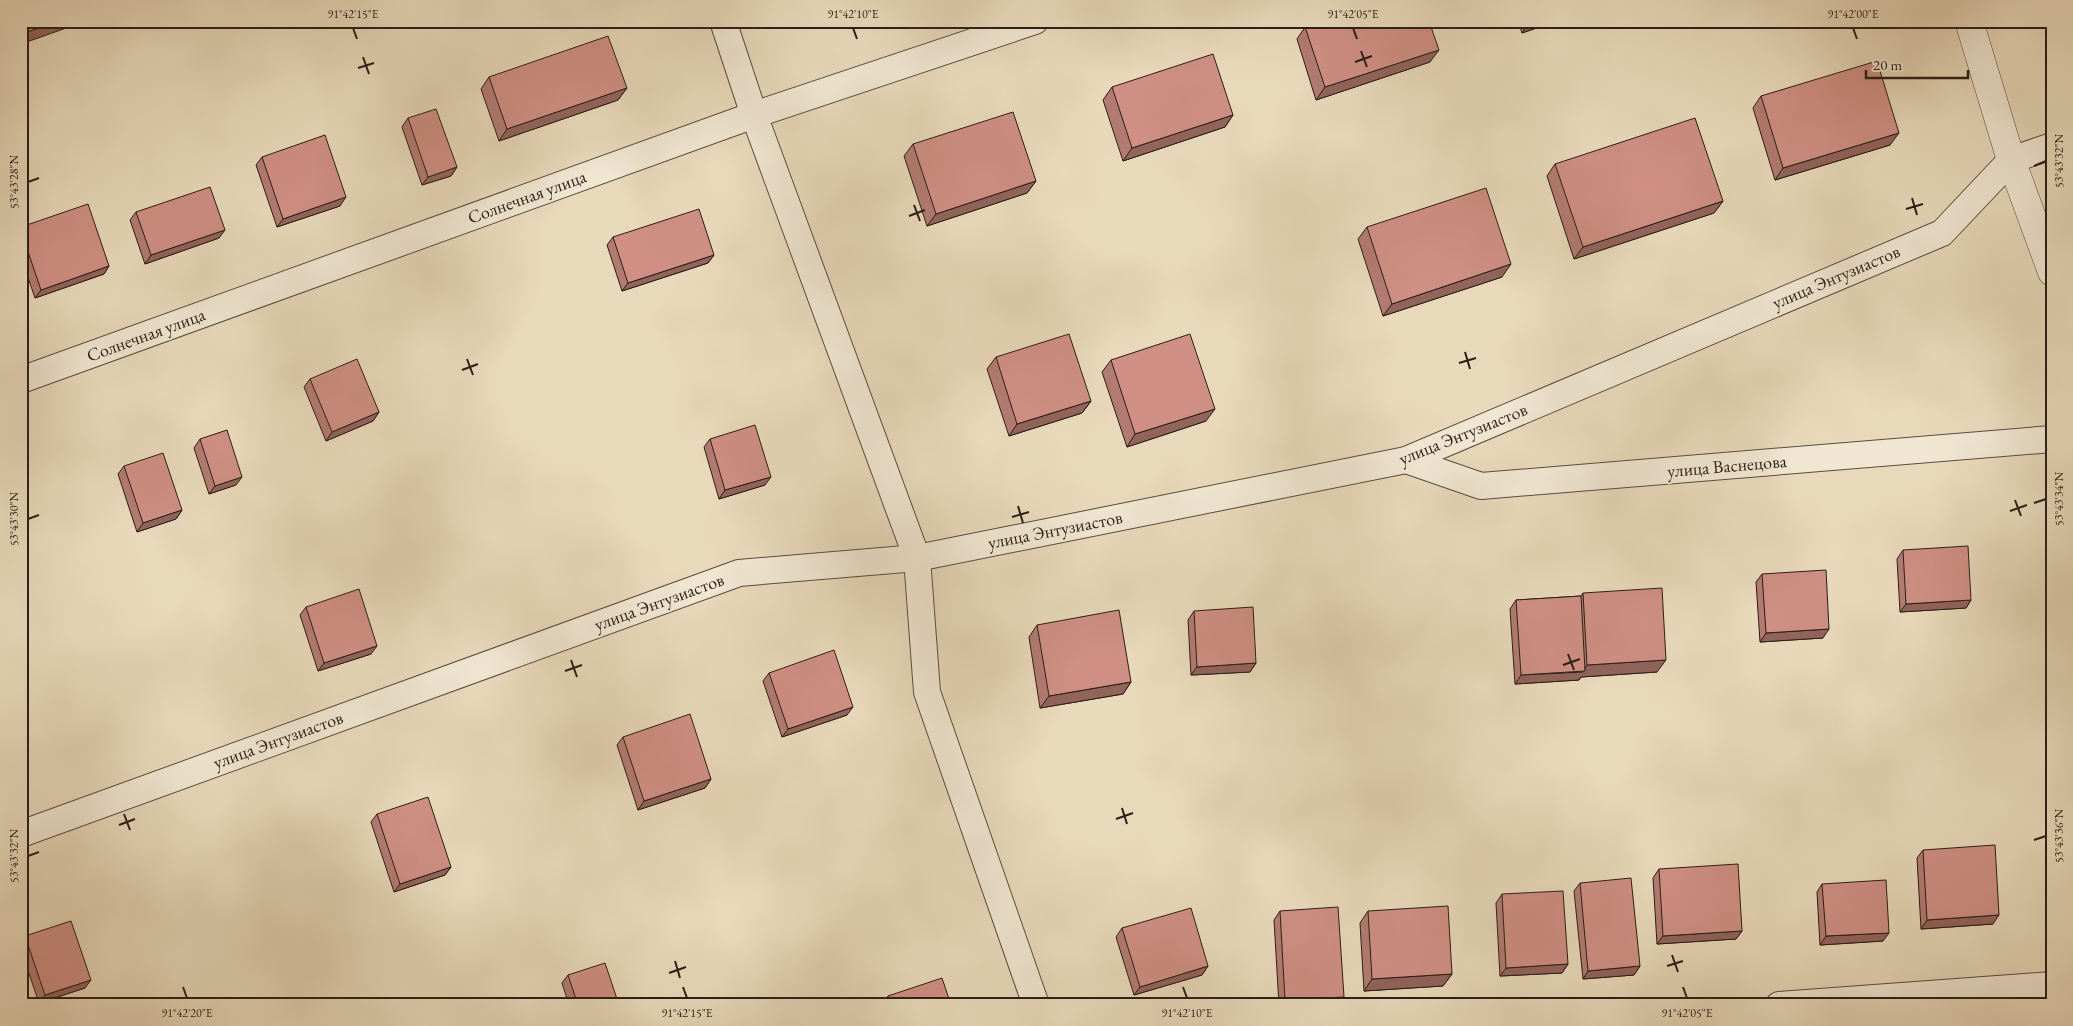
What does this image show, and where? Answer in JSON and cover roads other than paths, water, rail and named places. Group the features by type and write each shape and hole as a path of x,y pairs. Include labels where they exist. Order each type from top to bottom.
{"street":[{"path":"722,21 754,115 917,558 927,692 1036,1005"},
{"name":"Солнечная улица","path":"21,380 754,115 1036,21"},
{"path":"1969,21 2011,160 2052,272"},
{"name":"улица Энтузиастов","path":"21,834 739,573 917,558 1406,460 1942,232 2011,160 2052,146"},
{"name":"улица Васнецова","path":"1406,460 1481,486 2052,438"},
{"path":"1779,1005 2052,984"}]}
